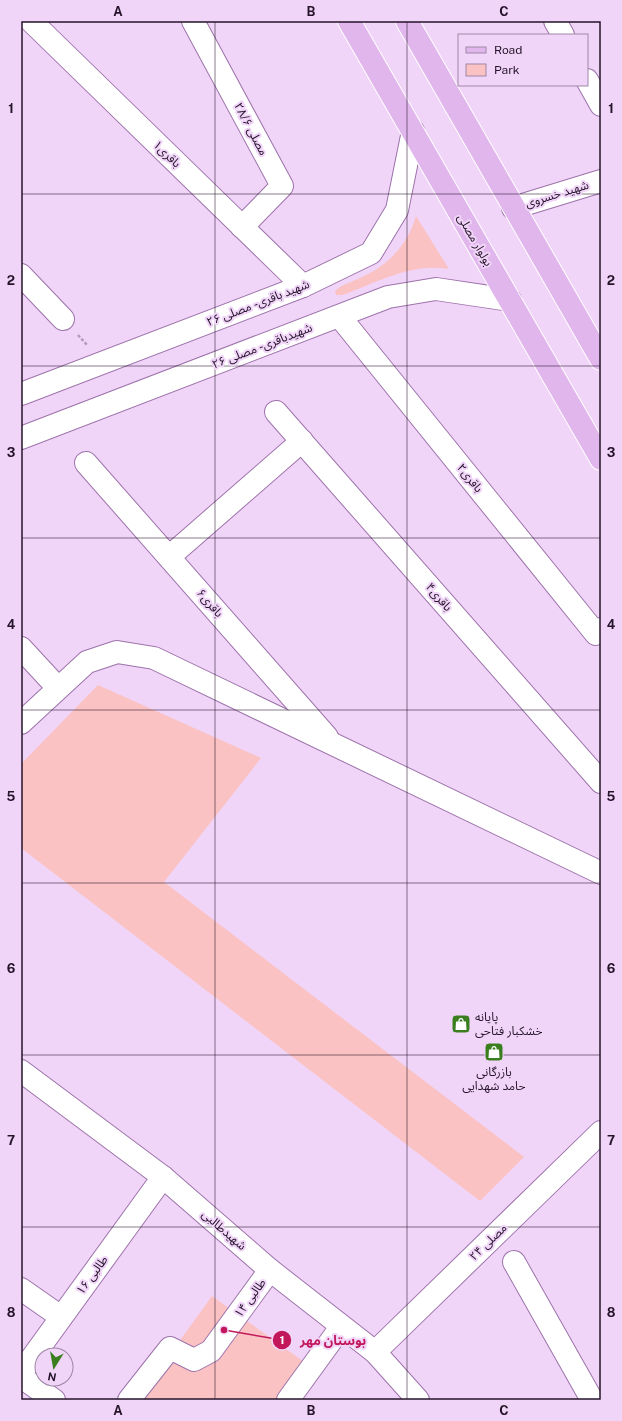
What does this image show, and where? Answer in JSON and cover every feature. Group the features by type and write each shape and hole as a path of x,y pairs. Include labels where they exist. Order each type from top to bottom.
{"main road":[{"name":"بولوار مصلی","path":"350,21 601,459"},
{"path":"407,21 601,359"}],"street":[{"name":"باقری۱","path":"31,21 303,286"},
{"name":"مصلی ۲۸/۶","path":"193,21 282,186 242,227"},
{"path":"555,21 562,34"},
{"path":"588,82 601,105"},
{"name":"شهید باقری - مصلی ۲۶","path":"21,394 303,286 371,252 397,210 413,131"},
{"name":"شهید خسروی","path":"513,208 601,181"},
{"path":"22,277 63,319"},
{"name":"شهیدباقری - مصلی ۲۶","path":"21,438 340,317 388,297 436,289 510,300"},
{"name":"باقری۲","path":"340,317 596,634 601,629"},
{"name":"باقری۴","path":"276,412 601,782"},
{"path":"169,557 302,441"},
{"name":"باقری۶","path":"86,463 333,744"},
{"path":"21,648 58,688"},
{"path":"21,723 87,662 117,652 154,658 601,873"},
{"name":"شهیدطالبی","path":"21,1071 163,1176 270,1270 375,1352 418,1400"},
{"name":"مصلی ۲۴","path":"375,1352 601,1132"},
{"name":"طالبی ۱۶","path":"21,1373 163,1176"},
{"path":"514,1262 592,1400"},
{"name":"طالبی ۱۴","path":"129,1400 170,1348 194,1360 211,1352 270,1270"},
{"path":"21,1289 61,1317"},
{"path":"288,1400 341,1326"},
{"path":"21,1377 54,1400"}],"path":[{"path":"63,319 103,362"}],"green space":[{"path":"416,216 449,269 435,268 408,271 382,279 343,295 336,295 335,291 344,285 372,272 389,260 408,236"},
{"path":"98,685 261,758 164,882 524,1157 480,1201 21,848 21,764"},
{"path":"212,1296 307,1364 281,1400 137,1400"}],"place":[{"name":"پایانه خشکبار فتاحی","path":"461,1024"},
{"name":"بازرگانی حامد شهدایی","path":"494,1052"},
{"name":"بوستان مهر","path":"224,1330"}]}
